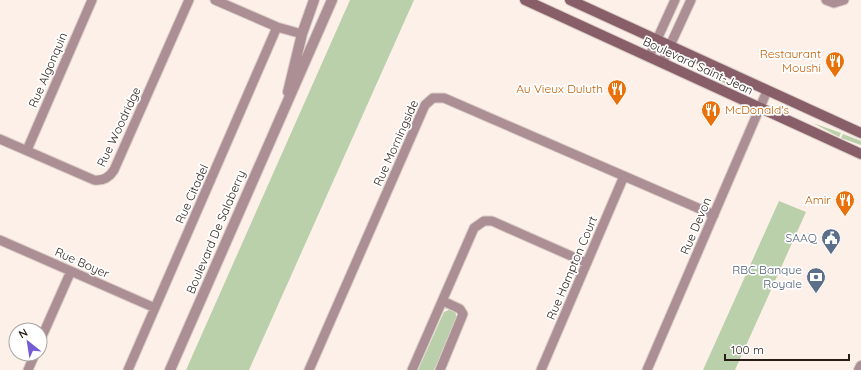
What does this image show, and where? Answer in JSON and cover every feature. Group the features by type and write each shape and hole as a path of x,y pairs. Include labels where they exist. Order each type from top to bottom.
{"main road":[{"name":"Boulevard Saint-Jean","path":"525,0 861,154"},
{"name":"Boulevard Saint-Jean","path":"570,0 861,133"}],"street":[{"name":"Rue Algonquin","path":"27,150 92,0"},
{"name":"Rue Woodridge","path":"0,139 94,180 104,180 112,174 189,0"},
{"path":"215,0 277,27 302,34"},
{"name":"Boulevard De Salaberry","path":"286,104 302,34 314,0"},
{"name":"Boulevard De Salaberry","path":"170,370 286,104 302,72 332,0"},
{"path":"650,57 675,0"},
{"path":"662,63 691,0"},
{"path":"826,0 834,3 844,0"},
{"name":"Rue Citadel","path":"128,370 277,27"},
{"name":"Rue Devon","path":"647,370 767,91"},
{"name":"Rue Morningside","path":"309,370 425,105 436,97 444,98 714,215"},
{"name":"Rue Hampton Court","path":"541,370 624,176"},
{"path":"412,370 474,228 484,221 492,221 587,263"},
{"name":"Rue Boyer","path":"0,240 155,308"},
{"path":"48,322 70,271"},
{"path":"440,370 463,314 460,309 443,300"},
{"path":"859,370 861,366"}],"green space":[{"path":"350,0 414,0 249,370 186,370"},
{"path":"707,74 746,88 726,84 706,75"},
{"path":"813,123 841,133 839,137"},
{"path":"843,134 861,141 861,145 841,138"},
{"path":"779,201 806,212 735,370 703,370"},
{"path":"451,309 455,311 457,319 434,370 418,370 444,312"}],"place":[{"name":"Restaurant Moushi","path":"835,78"},
{"name":"Au Vieux Duluth","path":"617,106"},
{"name":"McDonald's","path":"711,127"},
{"name":"Amir","path":"845,217"},
{"name":"SAAQ","path":"831,255"},
{"name":"RBC Banque Royale","path":"816,294"}]}
